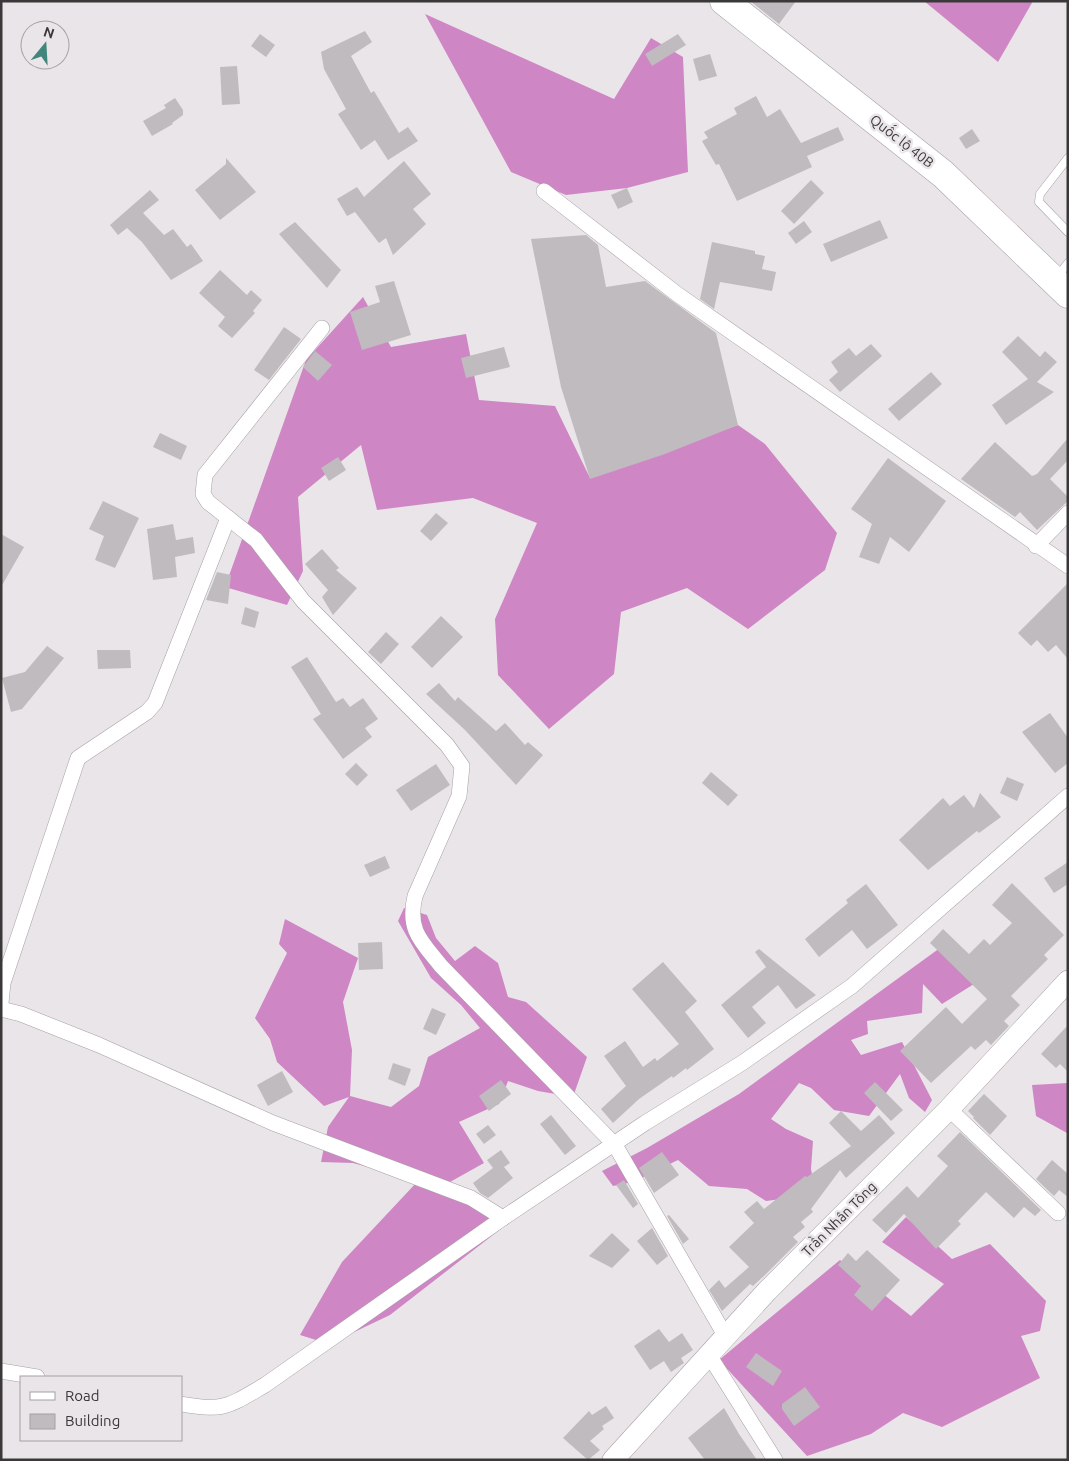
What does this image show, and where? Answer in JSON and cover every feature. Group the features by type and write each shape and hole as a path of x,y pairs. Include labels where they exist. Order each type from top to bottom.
{"highway":[{"name":"Quốc lộ 40B","path":"724,1 944,174 1063,279"}],"street":[{"path":"544,191 677,294 1036,546 1068,566"},
{"path":"322,328 205,474 203,494 208,502 256,540 304,601 447,745 462,766 459,796 415,896 411,911 415,934 441,966 615,1146 726,1337"},
{"path":"1036,546 1068,513"},
{"path":"1,1003 3,984 78,758 148,712 155,703 228,518"},
{"path":"182,1404 208,1409 221,1408 266,1385 503,1218 615,1146 645,1123 742,1063 852,986 1068,796"},
{"name":"Trần Nhân Tông","path":"613,1460 767,1291 949,1109 1068,981"},
{"path":"1,1009 21,1014 99,1044 273,1123 471,1198 503,1218"},
{"path":"949,1109 1058,1213"},
{"path":"709,1355 775,1460"},
{"path":"1,1371 31,1376"}],"lane":[{"path":"1068,158 1040,194 1040,202 1068,232"}],"shaded area":[{"path":"924,1 1033,1 998,62"},
{"path":"425,14 614,99 651,38 683,57 688,172 627,188 566,195 511,172"},
{"path":"363,297 391,347 466,334 479,400 555,406 590,478 738,425 765,444 837,533 825,570 748,629 687,588 621,612 614,674 549,729 498,675 495,619 537,523 473,498 377,510 361,445 298,497 303,571 287,605 225,587 306,360"},
{"path":"404,908 427,915 436,938 455,961 475,946 498,963 508,997 526,1002 587,1057 573,1097 538,1091 508,1081 499,1104 459,1122 484,1163 450,1182 398,1175 353,1163 321,1162 328,1127 349,1097 324,1106 277,1062 270,1039 255,1018 287,953 279,944 285,919 358,958 343,1002 352,1050 350,1096 391,1107 419,1086 428,1057 480,1028 461,1005 431,978 398,921"},
{"path":"944,945 974,984 942,1004 923,984 922,1013 867,1021 868,1034 851,1040 861,1055 902,1042 932,1100 925,1112 909,1098 900,1074 869,1116 834,1110 811,1088 799,1083 771,1119 786,1129 813,1141 811,1169 814,1186 797,1197 766,1201 747,1189 709,1186 678,1160 633,1182 613,1186 602,1171 647,1148 739,1094"},
{"path":"1068,1083 1067,1133 1036,1116 1032,1085"},
{"path":"417,1182 511,1221 390,1315 329,1344 300,1335 342,1262"},
{"path":"906,1217 952,1259 990,1244 1046,1301 1040,1331 1021,1336 1040,1378 942,1427 903,1413 871,1434 807,1456 719,1360 840,1260 911,1316 944,1284 882,1242"}],"building":[{"path":"750,1 796,1 779,24"},
{"path":"365,31 372,42 351,56 371,93 374,91 399,133 408,127 418,141 388,160 375,140 361,150 338,114 346,109 324,69 321,52"},
{"path":"260,34 275,45 266,57 251,46"},
{"path":"678,34 686,45 652,66 645,54"},
{"path":"710,54 717,76 699,81 693,59"},
{"path":"237,66 240,104 222,105 220,67"},
{"path":"756,96 767,117 780,109 801,143 838,127 844,140 807,156 812,167 737,201 719,164 716,165 702,141 708,138 704,132 737,114 734,108"},
{"path":"175,98 183,110 183,115 173,124 152,136 143,121 166,108 164,105"},
{"path":"972,129 980,141 966,149 959,138"},
{"path":"226,158 256,192 220,220 195,190 226,164"},
{"path":"404,161 431,194 413,209 426,224 393,255 386,238 379,243 355,212 347,216 337,199 357,187 364,197"},
{"path":"811,180 824,193 794,224 781,211"},
{"path":"627,188 633,202 618,209 611,195"},
{"path":"150,190 159,200 143,213 164,235 173,229 187,247 191,244 203,261 171,280 142,242 127,228 118,235 110,225"},
{"path":"880,220 888,238 831,262 823,244"},
{"path":"804,221 812,232 796,244 788,233"},
{"path":"295,222 341,270 327,288 279,234"},
{"path":"586,235 598,245 606,287 645,281 716,333 738,425 665,454 590,479 561,387 531,239"},
{"path":"712,242 755,251 755,254 765,256 762,269 776,272 772,291 720,282 714,309 700,299"},
{"path":"220,270 247,295 251,290 262,300 253,311 255,313 232,338 218,326 225,317 199,293"},
{"path":"394,281 411,335 362,350 350,312 380,302 375,286"},
{"path":"284,327 301,339 269,380 254,370"},
{"path":"1018,336 1040,357 1045,351 1057,362 1037,382 1054,392 1006,425 992,405 1028,379 1002,352"},
{"path":"871,344 882,356 840,392 829,380 838,372 831,362 849,348 856,356"},
{"path":"504,347 510,367 466,378 461,358"},
{"path":"315,351 332,365 318,381 303,367"},
{"path":"931,372 942,384 899,421 888,409"},
{"path":"160,433 187,446 181,460 153,447"},
{"path":"1068,438 1068,460 1050,479 1068,497 1068,501 1037,530 1020,512 1015,517 961,479 995,442 1032,476 1037,474"},
{"path":"338,457 346,470 329,481 321,468"},
{"path":"888,458 946,501 909,552 890,537 879,564 859,557 872,524 851,509"},
{"path":"103,501 139,518 115,568 95,560 104,536 89,529"},
{"path":"436,513 448,523 431,541 420,531"},
{"path":"173,524 176,540 193,537 195,553 175,557 177,577 153,580 147,529"},
{"path":"1,534 24,547 1,587"},
{"path":"322,549 339,568 336,570 357,588 333,615 322,597 328,590 305,564"},
{"path":"217,572 231,575 228,604 206,600"},
{"path":"1068,583 1068,659 1056,645 1048,652 1037,640 1031,646 1018,633"},
{"path":"245,607 259,612 255,628 241,624"},
{"path":"441,616 463,637 432,668 411,647"},
{"path":"386,632 399,644 381,664 368,652"},
{"path":"47,646 64,658 22,709 11,712 2,678 25,672"},
{"path":"97,650 130,650 131,668 98,669"},
{"path":"307,657 336,702 343,698 350,707 363,698 378,719 365,728 372,737 343,759 313,719 321,714 291,667"},
{"path":"439,683 455,701 458,697 496,731 505,723 525,745 528,742 543,755 516,785 465,730 426,694"},
{"path":"1050,713 1068,738 1068,763 1055,773 1022,732"},
{"path":"356,763 368,775 357,786 345,774"},
{"path":"436,764 450,785 411,811 396,790"},
{"path":"711,772 738,795 728,806 702,783"},
{"path":"1007,777 1024,784 1017,801 1000,793"},
{"path":"980,793 1001,817 979,833 977,831 928,870 899,840 943,798 950,806 964,795 974,808"},
{"path":"385,856 390,868 370,877 364,865"},
{"path":"1068,862 1068,884 1054,893 1044,878"},
{"path":"1012,883 1064,935 1044,955 1048,959 1011,996 1020,1005 1004,1021 1009,1026 991,1045 986,1040 975,1050 971,1046 931,1083 900,1051 946,1007 962,1024 987,999 930,943 943,929 969,954 984,939 990,945 1012,923 992,905"},
{"path":"866,884 898,925 867,949 852,930 819,957 805,939 848,903 846,900"},
{"path":"382,942 383,969 359,970 358,943"},
{"path":"759,949 816,995 796,1009 778,985 752,1007 766,1023 748,1038 721,1005 766,967 755,952"},
{"path":"663,962 697,1001 685,1012 714,1049 687,1070 686,1068 673,1078 672,1076 639,1099 613,1123 601,1109 626,1086 604,1056 625,1041 643,1067 655,1058 657,1061 679,1044 632,989"},
{"path":"432,1008 446,1014 436,1035 423,1029"},
{"path":"1068,1025 1068,1072 1060,1064 1056,1068 1041,1054"},
{"path":"393,1063 411,1069 405,1086 388,1079"},
{"path":"282,1071 293,1092 268,1106 257,1085"},
{"path":"501,1080 511,1094 489,1111 479,1096"},
{"path":"875,1082 903,1110 891,1121 864,1093"},
{"path":"984,1094 1007,1116 990,1135 968,1111"},
{"path":"841,1111 861,1131 879,1115 895,1133 846,1178 840,1170 811,1209 813,1212 801,1222 805,1227 793,1237 798,1242 753,1286 750,1284 722,1311 709,1290 719,1280 725,1288 749,1267 729,1247 754,1223 744,1212 757,1201 764,1209 805,1176 807,1177 851,1146 829,1123"},
{"path":"551,1115 576,1146 565,1155 540,1124"},
{"path":"488,1125 496,1135 484,1144 476,1134"},
{"path":"960,1132 1041,1210 1035,1216 1024,1207 1014,1218 986,1192 958,1221 961,1224 936,1249 904,1214 886,1233 872,1220 907,1186 918,1198 948,1166 937,1156"},
{"path":"501,1150 510,1163 504,1167 513,1178 488,1198 480,1193 473,1183 493,1168 487,1160"},
{"path":"662,1152 679,1175 654,1193 639,1168"},
{"path":"1052,1160 1068,1174 1068,1197 1059,1190 1054,1196 1036,1179"},
{"path":"624,1180 638,1204 633,1208 616,1185"},
{"path":"669,1215 689,1239 683,1244 667,1216"},
{"path":"652,1228 668,1256 657,1265 637,1241"},
{"path":"612,1233 630,1250 612,1268 589,1256"},
{"path":"867,1250 900,1280 872,1311 854,1295 861,1286 838,1265 848,1253 856,1261"},
{"path":"659,1329 669,1342 682,1333 693,1350 681,1358 684,1363 671,1372 664,1361 650,1370 634,1346"},
{"path":"756,1353 782,1371 773,1386 746,1367"},
{"path":"805,1387 820,1407 794,1426 782,1409 782,1404"},
{"path":"606,1406 614,1418 602,1426 604,1429 590,1441 600,1450 588,1460 563,1438 589,1411 592,1415"},
{"path":"724,1408 757,1460 705,1460 688,1438"}]}
